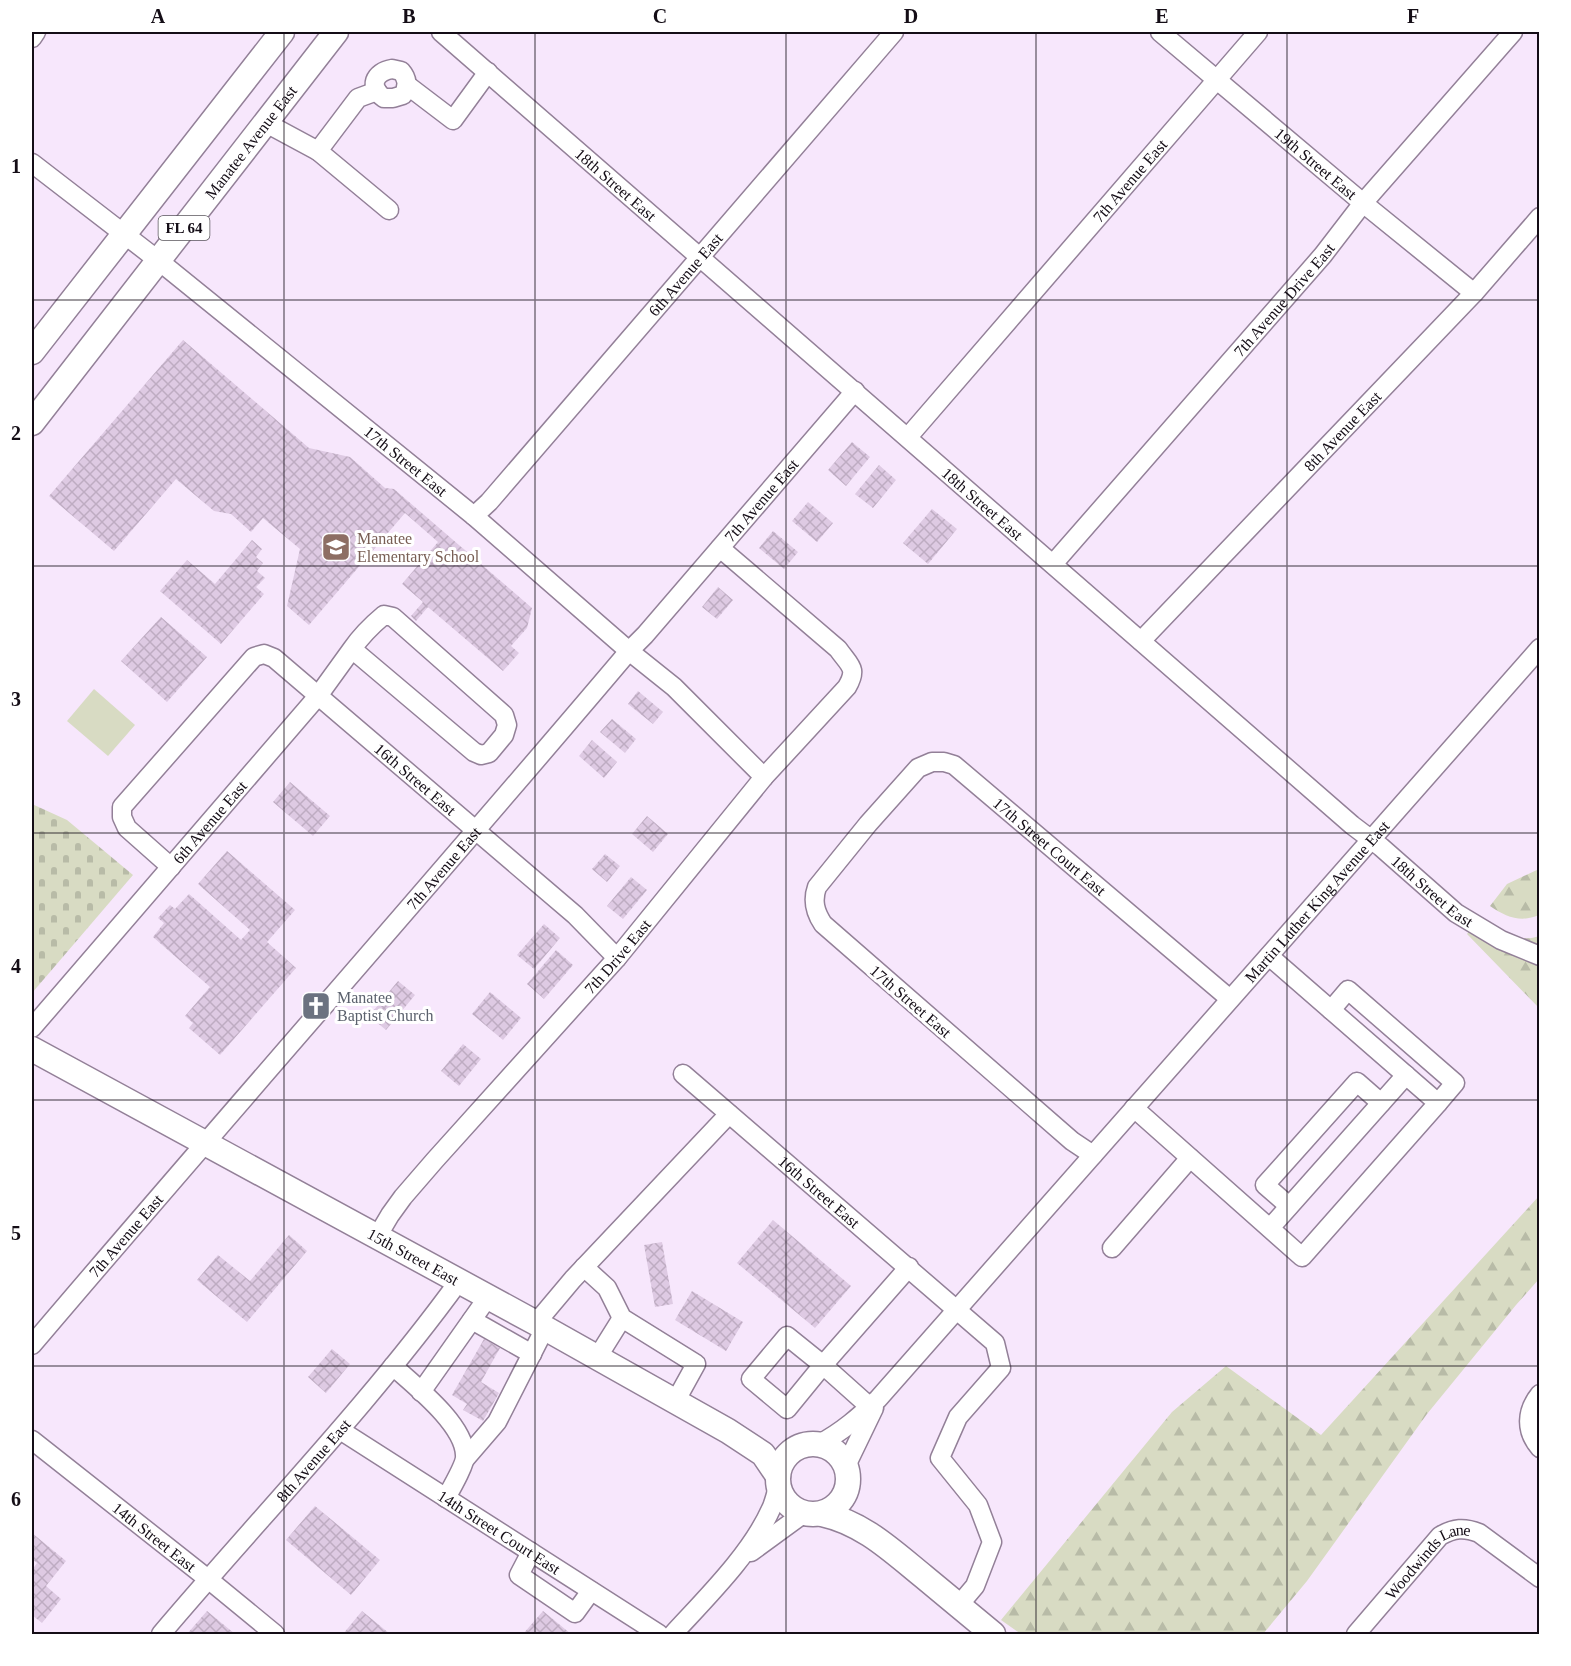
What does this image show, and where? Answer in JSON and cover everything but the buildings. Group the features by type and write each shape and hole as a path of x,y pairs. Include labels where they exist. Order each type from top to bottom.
{"main road":[{"name":"FL 64","path":"32,352 282,32"},
{"name":"Manatee Avenue East","path":"32,423 336,32"},
{"name":"15th Street East","path":"32,1049 656,1391 668,1387 748,1429 795,1448"},
{"path":"656,1391 728,1431 763,1454 778,1482 782,1496 794,1510 840,1518 856,1525 889,1548 993,1635"},
{"path":"778,1482 779,1468 783,1460 795,1448 811,1443 834,1450 842,1457 859,1508 889,1548"},
{"path":"813,1514 831,1510 838,1504 844,1496 847,1476"}],"street":[{"path":"32,38 36,32"},
{"name":"18th Street East","path":"441,32 1456,913 1501,940 1539,956"},
{"name":"6th Avenue East","path":"474,516 489,502 894,32"},
{"name":"19th Street East","path":"1160,32 1474,293"},
{"name":"7th Avenue East","path":"908,437 1258,32"},
{"name":"7th Avenue Drive East","path":"1053,564 1323,255 1363,203 1513,32"},
{"path":"318,151 358,98 377,91 384,98 393,98 403,95 407,86 453,120 488,72"},
{"path":"266,123 318,151 389,210"},
{"name":"17th Street East","path":"32,164 159,261 474,516 629,651 674,687 765,777"},
{"name":"8th Avenue East","path":"1141,641 1474,293 1539,217"},
{"name":"7th Avenue East","path":"32,1345 203,1143 477,831 629,651 855,391"},
{"name":"7th Drive East","path":"377,1237 397,1206 435,1160 617,958 765,777 847,687 852,677 851,667 838,650 720,548"},
{"name":"6th Avenue East","path":"32,1028 318,696 352,649 374,623 384,615 393,617 504,715 507,725 504,735 489,753 481,755 474,752 352,649"},
{"name":"Martin Luther King Avenue East","path":"874,1403 1539,648"},
{"name":"16th Street East","path":"171,867 127,828 122,817 122,807 254,657 264,654 273,658 575,915 617,958"},
{"name":"17th Street Court East","path":"868,824 918,768 932,762 954,765 1230,999"},
{"name":"17th Street East","path":"868,824 817,887 815,907 823,924 1072,1141 1093,1155"},
{"path":"1269,956 1438,1103"},
{"path":"1134,1108 1302,1257 1455,1083 1348,990 1331,1010"},
{"name":"16th Street East","path":"683,1074 995,1343 1001,1368 958,1417 940,1458 978,1505 992,1542 975,1586 958,1605"},
{"path":"1270,1228 1406,1075"},
{"path":"1289,1206 1265,1185 1357,1082 1381,1102"},
{"path":"446,1498 466,1458 497,1422 532,1354 541,1326 584,1267 729,1114"},
{"path":"1112,1248 1190,1158"},
{"path":"584,1267 607,1288 622,1318 696,1364 680,1393"},
{"path":"874,1403 823,1365 909,1267"},
{"name":"8th Avenue East","path":"161,1635 340,1430 429,1323 459,1281"},
{"path":"421,1392 488,1297"},
{"path":"597,1358 622,1318"},
{"path":"471,1320 532,1354"},
{"path":"393,1366 443,1412 462,1443 466,1458"},
{"path":"1539,1394 1530,1409 1529,1430 1539,1448"},
{"path":"819,1444 840,1432 874,1403"},
{"path":"847,1476 874,1403"},
{"name":"14th Street Court East","path":"340,1430 659,1635"},
{"name":"14th Street East","path":"32,1440 275,1635"},
{"path":"673,1635 735,1564 757,1534 771,1509 778,1482"},
{"path":"735,1564 813,1514"},
{"name":"Woodwinds Lane","path":"1356,1635 1440,1536 1456,1528 1468,1528 1479,1533 1539,1578"},
{"path":"531,1552 519,1575 575,1613 591,1591"}],"green space":[{"path":"94,689 135,725 108,756 67,721"},
{"path":"32,804 67,820 133,875 32,993"},
{"path":"1539,869 1539,915 1526,919 1514,918 1490,906 1507,884"},
{"path":"1478,919 1515,937 1539,936 1539,1008 1467,934"},
{"path":"1539,1196 1539,1279 1427,1414 1307,1581 1263,1634 1021,1634 1001,1620 1172,1412 1226,1366 1321,1435"}],"place":[{"name":"Manatee Elementary School","path":"336,547"},
{"name":"Manatee Baptist Church","path":"316,1006"}]}
